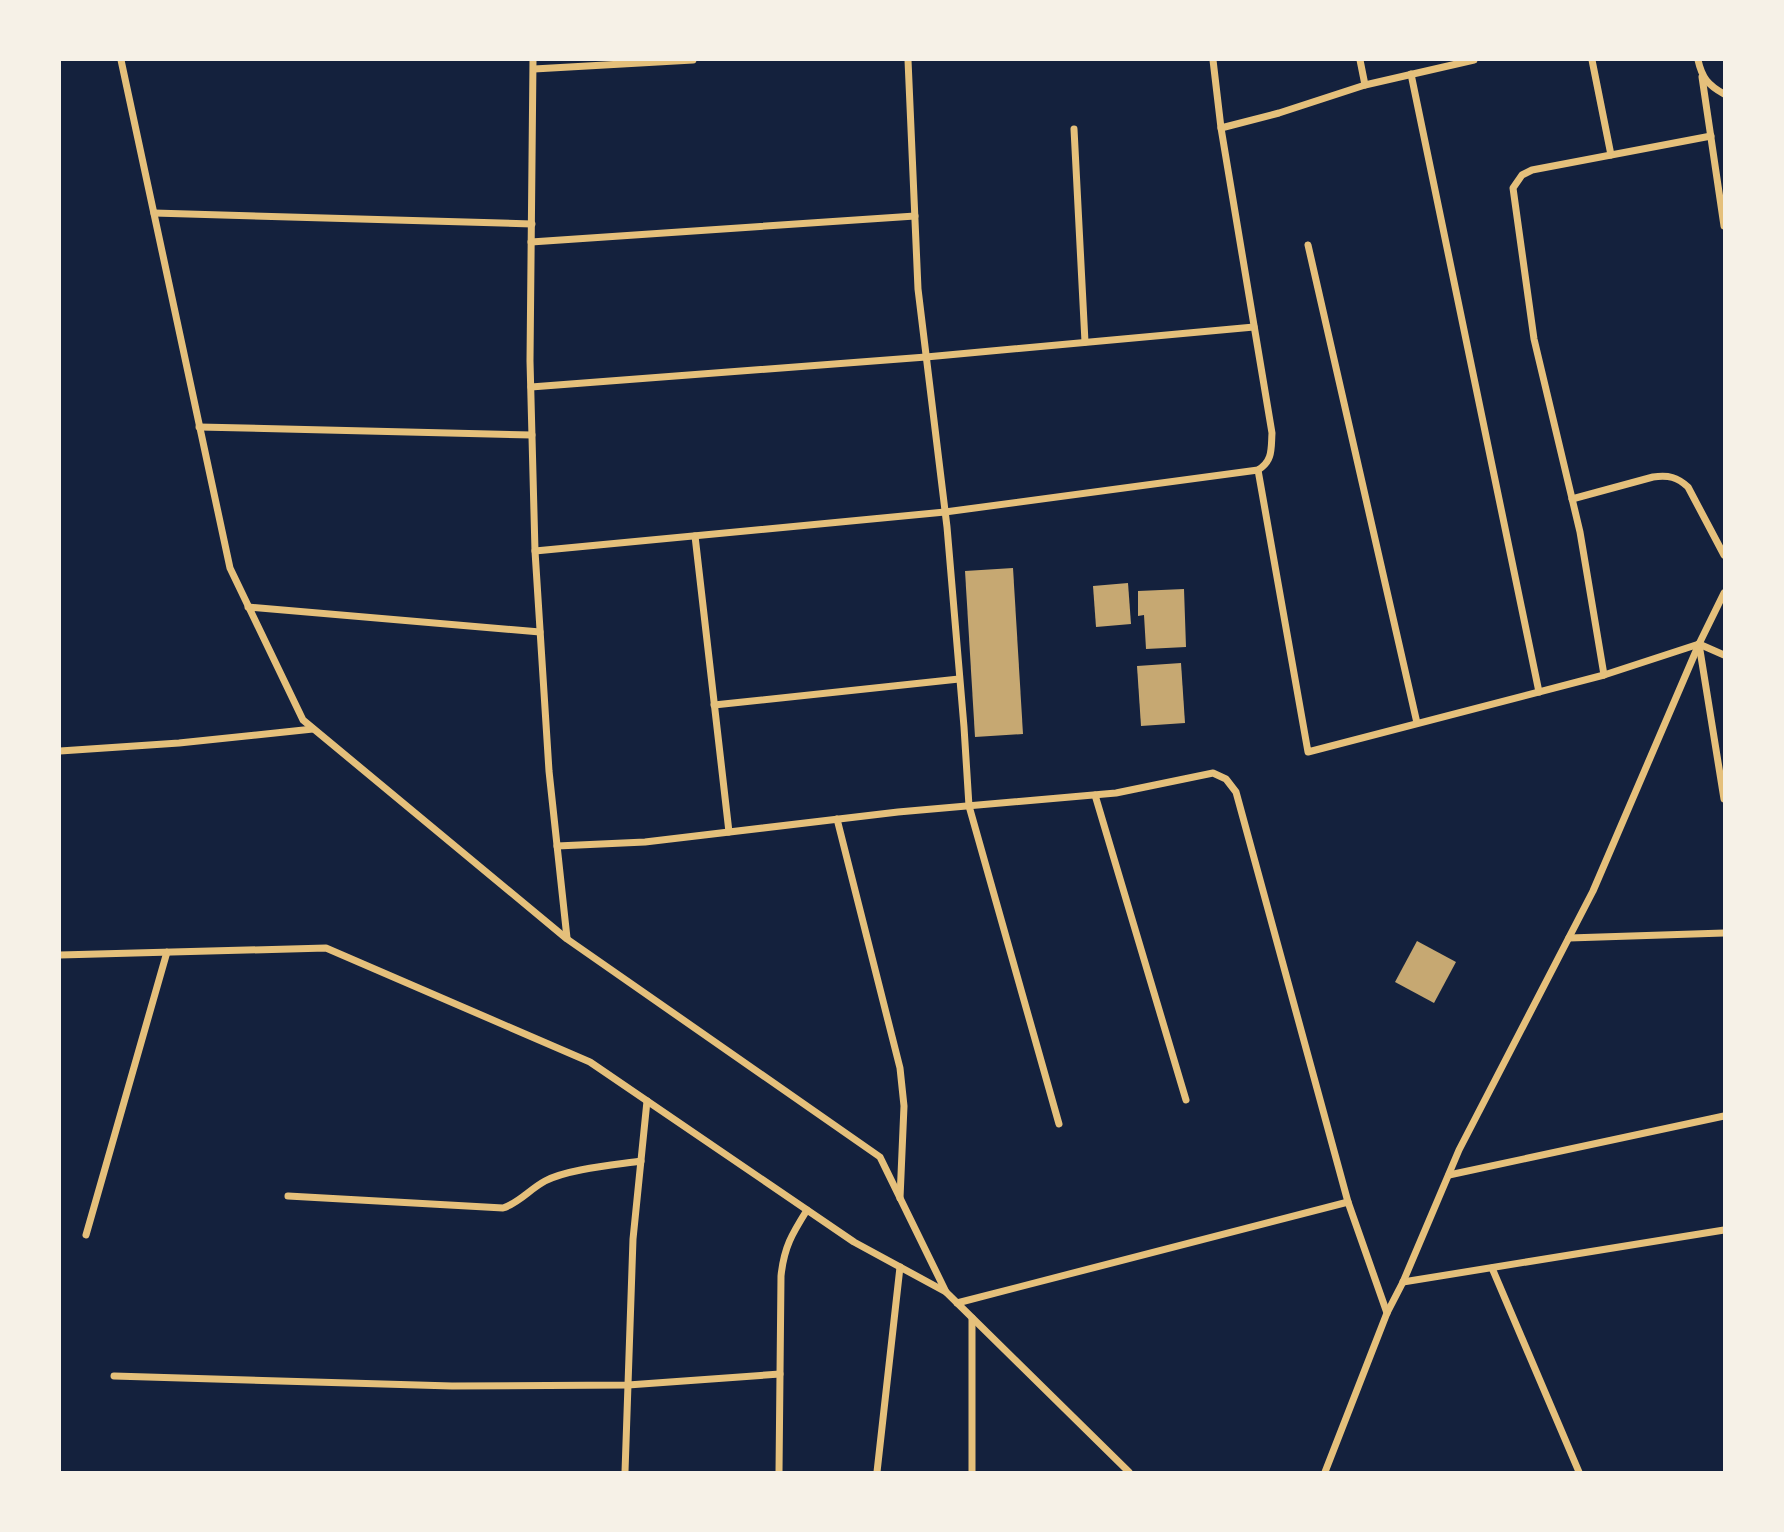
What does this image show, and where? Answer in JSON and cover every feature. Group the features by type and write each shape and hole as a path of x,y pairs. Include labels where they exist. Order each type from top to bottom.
{"street":[{"path":"121,60 230,568 303,720 567,939 880,1157 946,1292"},
{"path":"533,60 531,387 535,551 549,771 567,939"},
{"path":"534,69 693,60"},
{"path":"908,60 918,289 945,512 969,806 1059,1124"},
{"path":"535,551 945,512 1258,470 1267,465 1271,456 1272,433 1221,128 1213,60"},
{"path":"1360,60 1365,85"},
{"path":"1221,128 1279,113 1365,85 1474,60"},
{"path":"1592,60 1611,155"},
{"path":"1698,60 1724,226"},
{"path":"1411,74 1539,692"},
{"path":"1702,77 1724,94"},
{"path":"1074,129 1085,342"},
{"path":"1604,675 1580,531 1534,339 1513,188 1522,175 1532,170 1711,136"},
{"path":"154,213 532,224"},
{"path":"531,242 915,216"},
{"path":"1308,245 1417,723"},
{"path":"531,387 926,357 1254,327"},
{"path":"200,427 532,436"},
{"path":"1258,470 1308,752 1604,675 1699,644 1724,655"},
{"path":"1572,499 1653,477 1667,475 1679,479 1689,487 1724,555"},
{"path":"695,536 729,832"},
{"path":"1325,1472 1387,1313 1403,1282 1459,1150 1594,891 1699,644 1724,593"},
{"path":"248,607 540,632"},
{"path":"1699,644 1724,799"},
{"path":"714,705 959,680"},
{"path":"60,751 179,743 313,729"},
{"path":"557,846 645,842 837,819 1116,793 1213,773 1226,779 1236,792 1348,1202 1387,1313"},
{"path":"1095,795 1186,1100"},
{"path":"837,819 900,1068 904,1106 900,1199"},
{"path":"1569,938 1724,933"},
{"path":"60,956 327,948 590,1062 854,1242 946,1292 1129,1472"},
{"path":"86,1235 167,952"},
{"path":"625,1472 633,1239 648,1101"},
{"path":"1449,1175 1724,1116"},
{"path":"289,1196 503,1208 545,1181 561,1175 641,1161"},
{"path":"957,1303 1348,1202"},
{"path":"779,1472 780,1276 783,1253 789,1237 807,1210"},
{"path":"1403,1282 1724,1230"},
{"path":"877,1472 900,1266"},
{"path":"1492,1268 1579,1472"},
{"path":"972,1318 972,1472"},
{"path":"114,1376 453,1386 628,1385 780,1374"}],"building":[{"path":"1013,568 1023,734 975,737 965,571"},
{"path":"1128,583 1131,624 1096,627 1093,586"},
{"path":"1184,589 1186,647 1146,649 1144,615 1138,616 1138,591"},
{"path":"1181,663 1185,723 1141,726 1137,666"},
{"path":"1417,941 1456,962 1434,1003 1395,982"}]}
